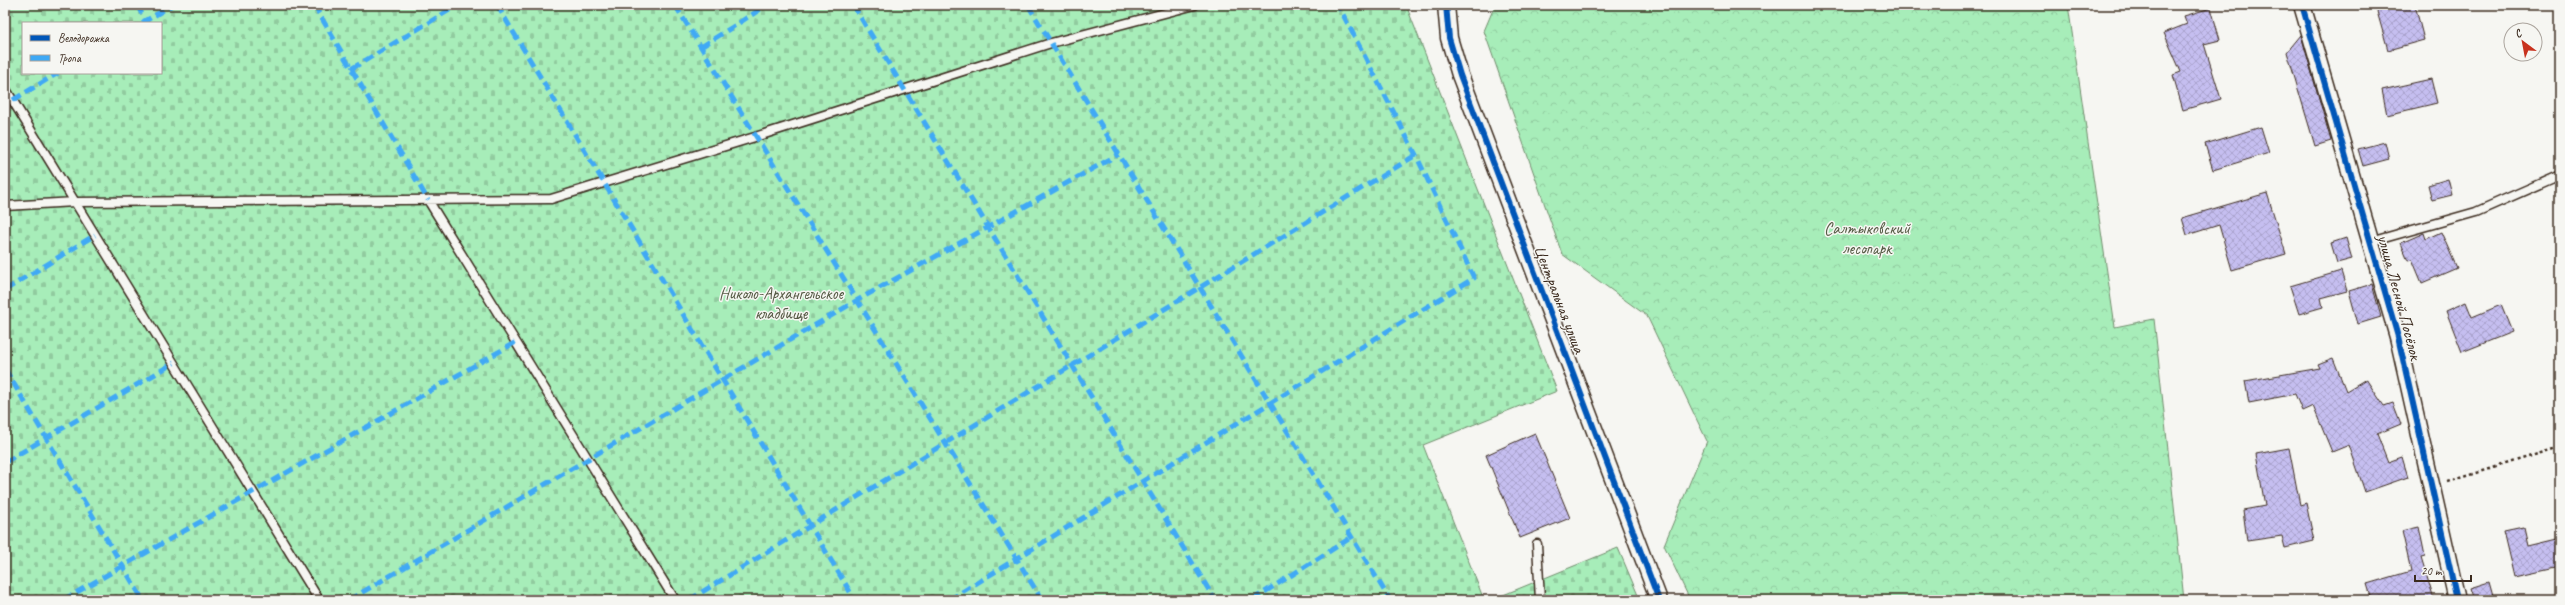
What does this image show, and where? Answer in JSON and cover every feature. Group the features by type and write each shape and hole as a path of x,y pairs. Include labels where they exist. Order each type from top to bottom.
{"street":[{"name":"Центральная улица","path":"1446,5 1449,38 1460,75 1659,600"},
{"name":"улица Лесной Посёлок","path":"2302,5 2398,337 2457,600"}],"lane":[{"path":"5,206 75,202 551,199 755,138 1052,43 1195,5"},
{"path":"5,88 319,600"},
{"path":"2370,242 2476,212 2560,175"},
{"path":"428,200 675,600"},
{"path":"1537,544 1540,600"}],"path":[{"path":"2432,488 2560,446"}],"green space":[{"name":"Николо-Архангельское кладбище","path":"5,5 1406,5 1557,391 1423,445 1484,600 5,600"},
{"name":"Салтыковский лесопарк","path":"1495,5 2068,5 2115,327 2154,319 2184,600 1690,600 1664,545 1707,441 1647,316 1562,254 1484,31"},
{"path":"1618,548 1640,600 1491,600"}],"building":[{"path":"2387,5 2415,5 2424,40 2388,50 2376,8"},
{"path":"2211,8 2220,40 2204,44 2221,99 2183,110 2173,75 2181,72 2164,33 2187,24 2184,16"},
{"path":"2301,35 2331,141 2315,146 2287,52"},
{"path":"2431,79 2437,103 2387,115 2382,90"},
{"path":"2261,127 2269,153 2213,170 2205,144"},
{"path":"2385,142 2389,159 2363,166 2358,149"},
{"path":"2448,179 2452,195 2432,200 2428,185"},
{"path":"2267,193 2286,254 2232,270 2219,225 2187,235 2182,218"},
{"path":"2441,232 2457,268 2422,283 2412,259 2408,260 2401,243 2424,233 2426,239"},
{"path":"2346,238 2352,259 2337,263 2331,243"},
{"path":"2341,271 2347,291 2321,298 2323,307 2299,314 2290,286"},
{"path":"2372,284 2381,317 2358,324 2349,291"},
{"path":"2466,302 2472,317 2501,305 2512,332 2462,352 2446,311"},
{"path":"2333,358 2346,391 2366,379 2384,406 2393,403 2401,424 2377,434 2388,462 2402,457 2408,477 2365,492 2349,445 2332,452 2313,406 2302,411 2295,394 2249,403 2245,381 2320,368 2318,364"},
{"path":"1535,433 1570,518 1520,538 1486,455"},
{"path":"2289,448 2300,505 2306,503 2314,541 2285,548 2282,536 2247,541 2243,510 2265,506 2256,454"},
{"path":"2419,527 2425,556 2421,557 2434,600 2372,600 2367,584 2411,571 2402,531"},
{"path":"2523,527 2527,545 2556,538 2560,567 2515,577 2504,531"},
{"path":"2489,582 2494,600 2474,600 2470,588"}],"marked path":[{"path":"137,5 146,21"},
{"path":"144,22 172,5"},
{"path":"314,5 428,200"},
{"path":"351,69 458,5"},
{"path":"497,5 855,600"},
{"path":"675,5 1042,600"},
{"path":"701,47 767,5"},
{"path":"853,5 1215,600"},
{"path":"1028,5 1390,600"},
{"path":"949,600 1474,278 1416,155 1338,5"},
{"path":"13,100 56,74"},
{"path":"349,600 856,301 1119,154"},
{"path":"689,600 1416,155"},
{"path":"5,290 95,235"},
{"path":"63,600 516,342"},
{"path":"5,462 174,363"},
{"path":"5,369 143,600"},
{"path":"1252,600 1352,537"}],"cycle path":[{"path":"1446,5 1449,38 1460,75 1659,600"},
{"path":"2302,5 2398,337 2457,600"}]}
